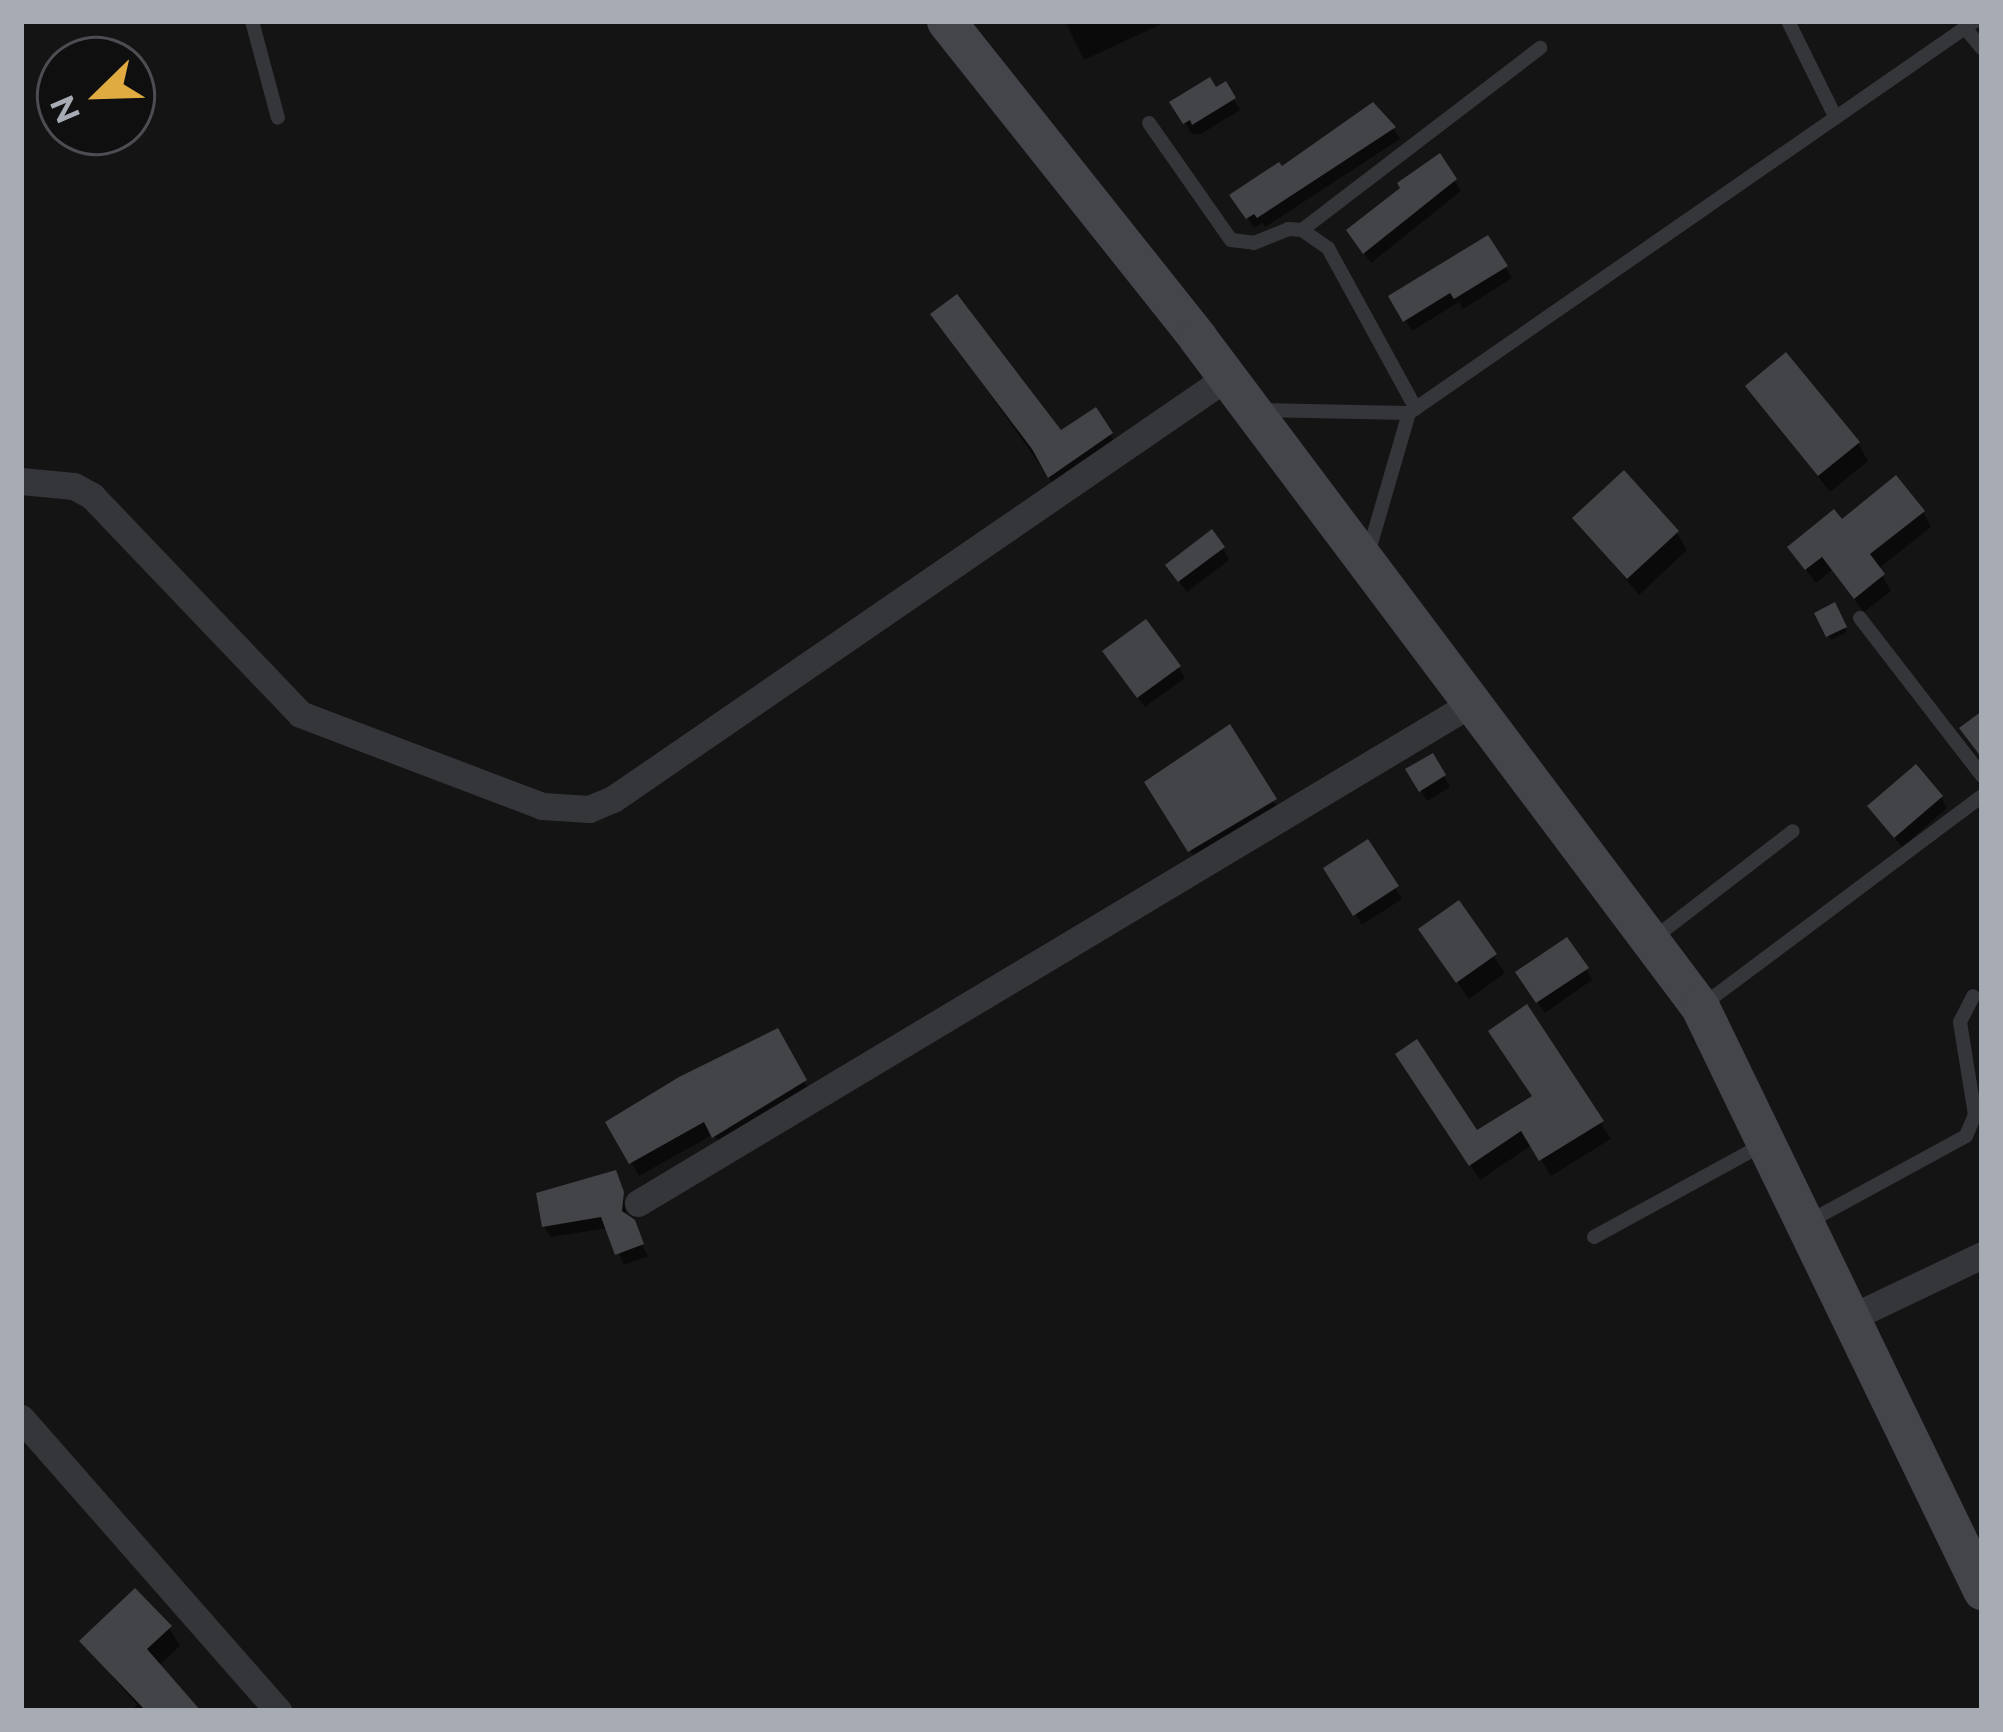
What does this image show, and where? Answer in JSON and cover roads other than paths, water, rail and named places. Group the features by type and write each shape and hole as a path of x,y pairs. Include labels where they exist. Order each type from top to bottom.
{"main road":[{"path":"946,21 1228,377 1700,1007 1850,1318 1969,1529 1982,1590"}],"street":[{"path":"21,481 74,486 92,496 301,714 542,806 589,808 613,799 1228,377"},
{"path":"638,1203 1472,703"},
{"path":"1850,1318 1982,1255"},
{"path":"21,1418 278,1711"}],"lane":[{"path":"252,21 278,118"},
{"path":"1788,21 1836,118"},
{"path":"1252,410 1413,411 1970,24 1982,49"},
{"path":"1302,230 1540,48"},
{"path":"1150,123 1231,240 1254,243 1288,229 1302,230 1328,248 1413,411 1365,561"},
{"path":"1860,618 1982,776"},
{"path":"1700,1007 1982,796"},
{"path":"1650,941 1793,831"},
{"path":"1804,1223 1966,1136 1975,1115 1960,1022 1973,996"},
{"path":"1594,1237 1766,1143"}]}
